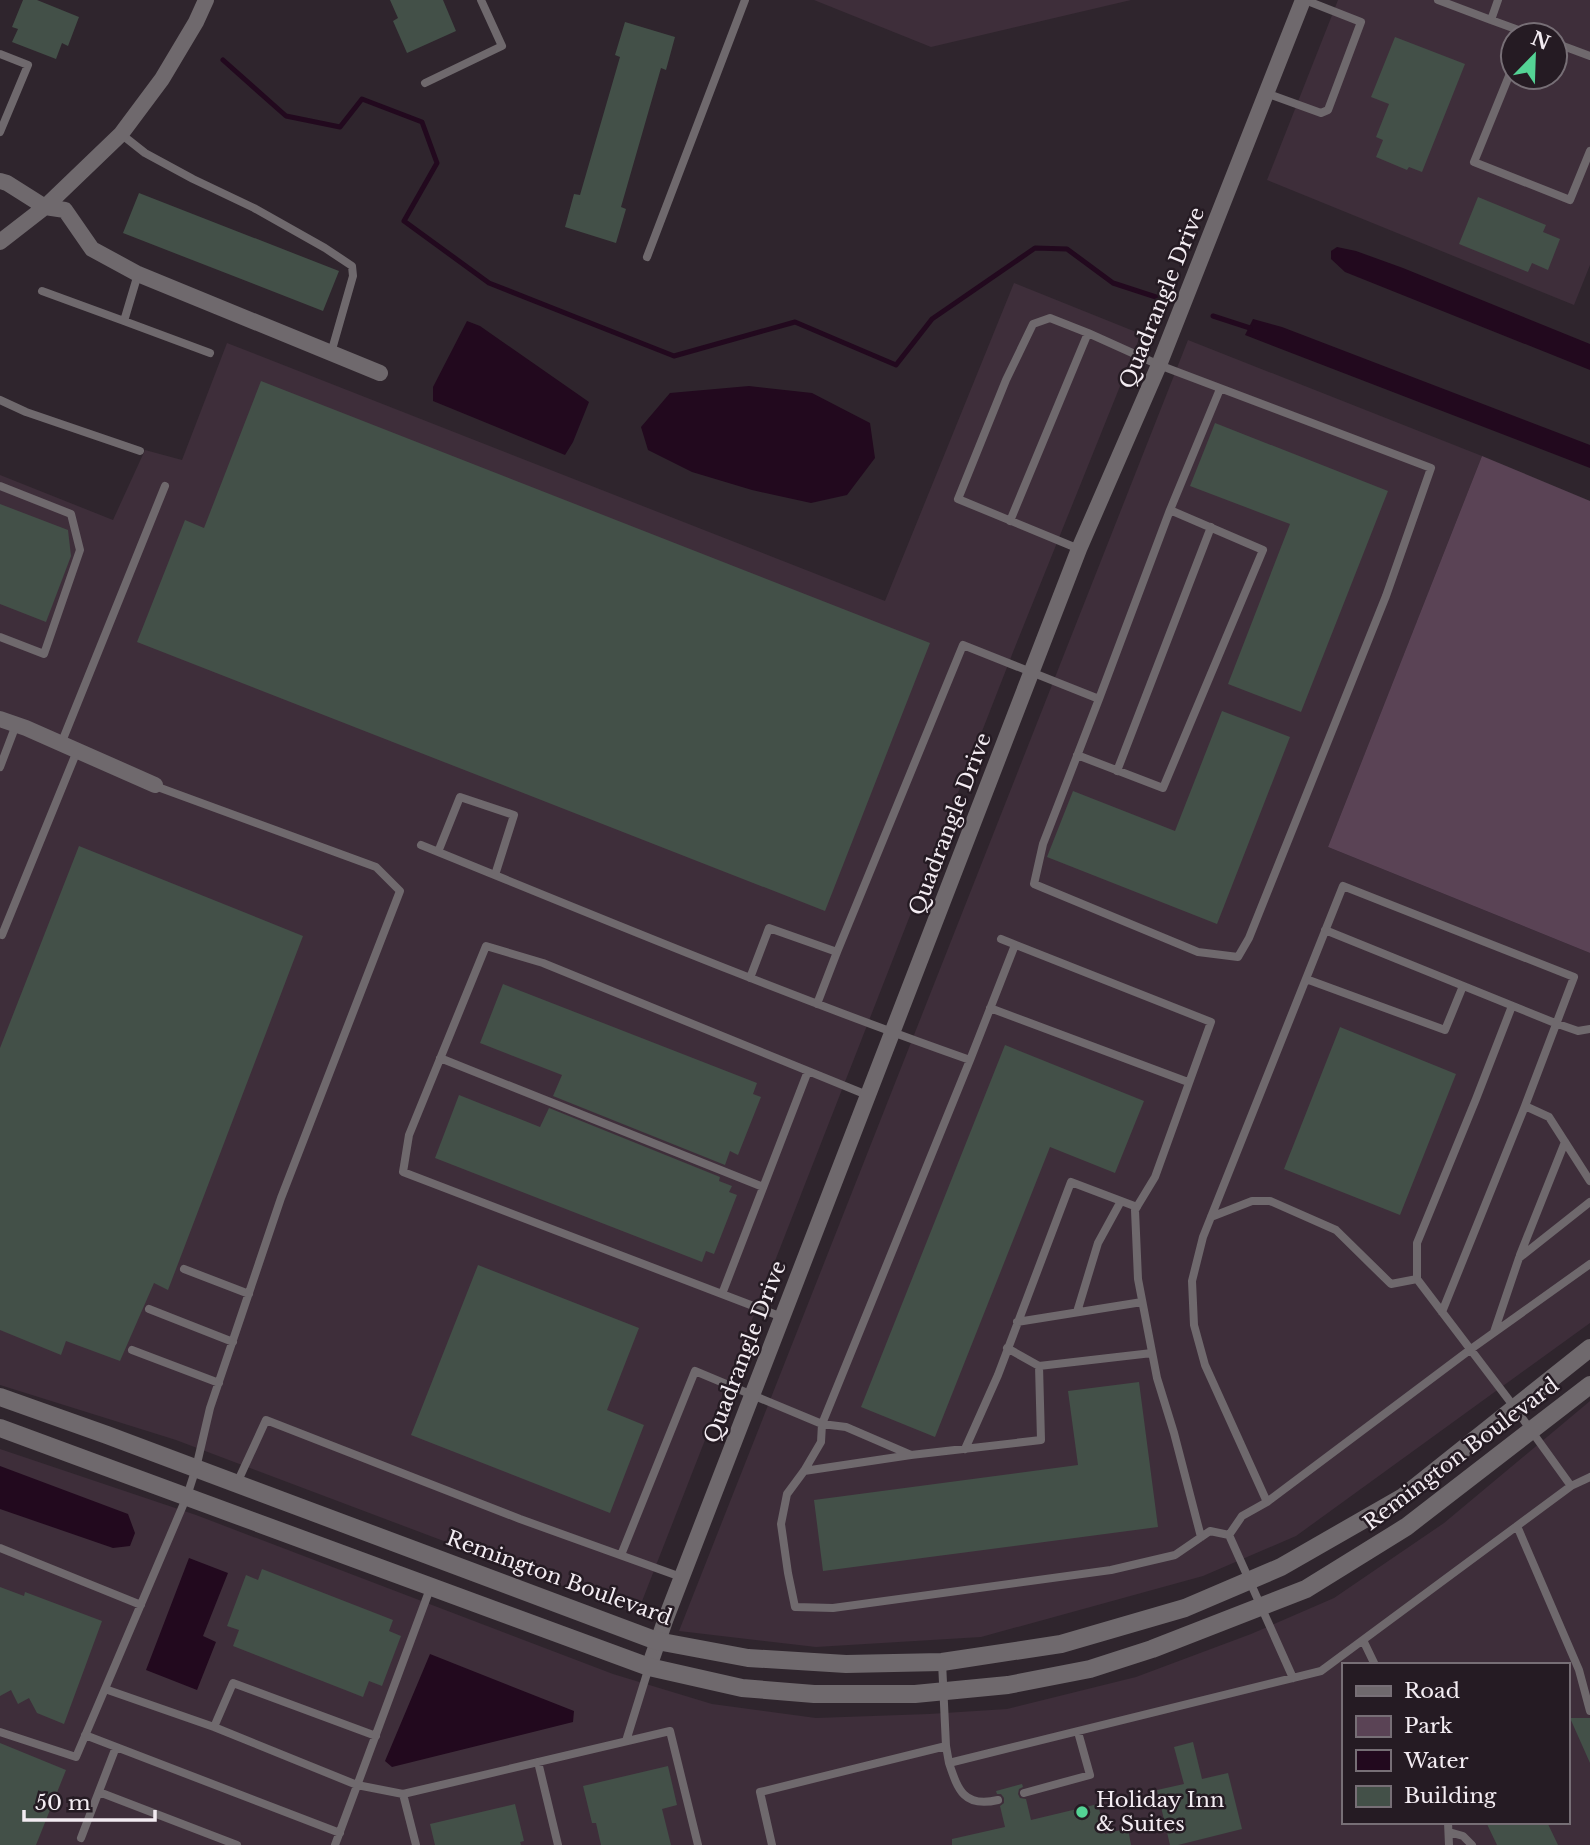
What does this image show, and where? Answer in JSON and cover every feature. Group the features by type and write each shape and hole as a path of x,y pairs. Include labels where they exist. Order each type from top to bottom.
{"street":[{"path":"0,242 45,207 121,134 162,79 206,0"},
{"name":"Quadrangle Drive","path":"649,1667 681,1577 1079,549 1159,365 1304,0"},
{"path":"0,181 45,207 65,210 92,249 138,274 380,373"},
{"path":"0,719 155,785"},
{"name":"Remington Boulevard","path":"0,1397 657,1641 748,1658 846,1664 942,1662 1062,1644 1185,1608 1282,1567 1403,1497 1590,1348"},
{"name":"Remington Boulevard","path":"0,1428 649,1667 742,1688 802,1693 915,1694 1008,1685 1090,1669 1152,1649 1306,1589 1406,1527 1590,1385"}],"lane":[{"path":"425,83 502,46 481,0"},
{"path":"647,257 745,0"},
{"path":"1266,93 1321,113 1328,110 1361,22 1304,0"},
{"path":"1439,0 1499,23"},
{"path":"1491,20 1498,0"},
{"path":"1569,48 1590,56"},
{"path":"0,54 28,65 0,132"},
{"path":"1503,91 1474,162 1570,200 1590,151"},
{"path":"121,134 145,153 254,208 352,266 353,276 331,353"},
{"path":"124,321 138,274"},
{"path":"42,291 210,353"},
{"path":"1079,549 958,499 1006,380 1033,324 1050,318 1159,365 1431,468 1386,597 1249,938 1238,957 1198,952 1034,884 1043,844 1170,510 1220,389"},
{"path":"1010,521 1088,333"},
{"path":"0,400 140,451"},
{"path":"0,486 71,514 80,550 44,654 0,637"},
{"path":"61,744 165,486"},
{"path":"1077,755 1163,788 1263,550 1170,510"},
{"path":"1117,771 1211,527"},
{"path":"817,1004 963,645 1099,699"},
{"path":"0,767 16,725"},
{"path":"2,935 77,751"},
{"path":"0,1732 76,1757 187,1496 210,1408 281,1198 400,891 376,867 155,785"},
{"path":"438,852 460,797 514,816 495,875"},
{"path":"421,845 750,978 970,1060"},
{"path":"1267,1503 1205,1365 1194,1325 1192,1281 1203,1237 1343,886 1574,977 1442,1312"},
{"path":"750,978 769,928 837,952"},
{"path":"1325,930 1555,1023 1578,1031 1590,1028"},
{"path":"1001,939 1211,1022 1155,1177 1135,1210 1138,1279 1157,1378 1201,1537"},
{"path":"1015,945 822,1424 821,1442 787,1494 781,1524 795,1607 832,1608 1111,1570 1175,1555 1210,1531 1229,1535"},
{"path":"782,1317 403,1172 409,1135 486,946 543,963 867,1095"},
{"path":"1306,979 1445,1030 1463,986"},
{"path":"1511,1006 1418,1244 1417,1279 1571,1486"},
{"path":"990,1008 1188,1082"},
{"path":"440,1058 763,1187"},
{"path":"722,1294 808,1071"},
{"path":"1525,1106 1549,1117 1590,1181"},
{"path":"1493,1333 1518,1258 1565,1142"},
{"path":"965,1449 998,1374 1071,1182 1137,1207"},
{"path":"1077,1312 1098,1243 1121,1201"},
{"path":"1211,1217 1251,1201 1270,1202 1336,1230 1391,1284 1417,1279"},
{"path":"1518,1258 1590,1202"},
{"path":"1229,1535 1241,1516 1267,1503 1471,1349 1590,1264"},
{"path":"184,1269 249,1294"},
{"path":"1017,1322 1142,1302"},
{"path":"149,1309 233,1342"},
{"path":"1007,1348 1039,1366 1152,1353"},
{"path":"132,1350 219,1383"},
{"path":"804,1471 1041,1440 1039,1366"},
{"path":"621,1555 695,1371 822,1424 846,1427 911,1455"},
{"path":"237,1483 266,1420 520,1519 681,1577"},
{"path":"949,1763 1321,1671 1571,1486 1590,1477"},
{"path":"1517,1526 1579,1670 1590,1711"},
{"path":"1229,1535 1293,1678"},
{"path":"0,1548 142,1605"},
{"path":"335,1845 430,1587"},
{"path":"1363,1640 1374,1663"},
{"path":"942,1662 946,1746 957,1786 971,1799 981,1802 998,1800"},
{"path":"626,1741 649,1667"},
{"path":"214,1727 233,1683 376,1736"},
{"path":"105,1689 214,1727 357,1785 403,1794 670,1731 698,1845"},
{"path":"1024,1793 1090,1775 1078,1732"},
{"path":"85,1735 340,1833"},
{"path":"772,1845 760,1793 946,1746"},
{"path":"81,1838 116,1747"},
{"path":"538,1762 558,1845"},
{"path":"99,1792 237,1845"},
{"path":"403,1794 416,1845"},
{"path":"1449,1827 1472,1845"},
{"path":"1449,1827 1449,1845"}],"shaded area":[{"path":"814,0 1131,0 931,47"},
{"path":"1338,0 1590,0 1590,265 1574,305 1267,180"},
{"path":"1014,283 1141,334 1013,652 637,1614 176,1440 0,1385 0,475 113,520 145,450 182,460 227,343 885,601"},
{"path":"1188,340 1482,456 1328,847 1590,953 1590,1323 1296,1536 1203,1576 981,1637 816,1647 679,1631"},
{"path":"1590,1401 1590,1845 0,1845 0,1449 196,1515 613,1674 712,1704 816,1718 1007,1709 1136,1677 1251,1634 1334,1598 1444,1523"}],"green space":[{"path":"1482,456 1590,501 1590,953 1328,847"}],"water":[{"path":"1337,247 1403,268 1590,344 1590,370 1345,272 1331,259 1331,251"},
{"path":"1253,319 1282,327 1590,445 1590,468 1245,335"},
{"path":"467,321 480,326 589,402 565,455 433,401 433,387"},
{"path":"749,386 812,393 870,423 875,458 847,495 811,503 752,490 692,472 648,450 641,427 670,393"},
{"path":"0,1466 128,1514 135,1533 130,1546 113,1548 0,1509"},
{"path":"189,1558 228,1573 203,1636 216,1642 197,1690 146,1670"},
{"path":"430,1654 574,1711 573,1722 392,1767 385,1761"}],"building":[{"path":"23,0 37,0 79,17 68,46 62,43 56,59 12,42 18,29 12,27"},
{"path":"390,0 443,0 456,31 407,53 393,21 398,18"},
{"path":"625,22 675,37 666,70 661,68 621,207 626,209 616,243 565,227 574,194 580,195 620,57 615,55"},
{"path":"1395,37 1465,64 1422,172 1409,167 1407,170 1376,157 1383,140 1376,137 1389,104 1371,97"},
{"path":"139,193 339,271 323,311 123,233"},
{"path":"1478,197 1546,225 1543,232 1560,239 1548,270 1532,263 1528,272 1459,244"},
{"path":"261,381 930,643 825,911 137,642 185,520 204,528"},
{"path":"1215,423 1388,491 1301,712 1228,684 1290,524 1190,486"},
{"path":"0,504 68,530 71,556 46,622 0,604"},
{"path":"1222,711 1290,737 1217,924 1047,857 1073,791 1175,831"},
{"path":"79,846 303,936 168,1290 154,1283 120,1361 66,1341 61,1355 0,1330 0,1048"},
{"path":"503,984 757,1083 753,1094 761,1097 738,1155 730,1151 725,1165 553,1096 562,1075 480,1043"},
{"path":"1340,1027 1456,1074 1400,1215 1284,1169"},
{"path":"1005,1045 1144,1101 1115,1173 1050,1147 935,1437 861,1407"},
{"path":"459,1095 540,1127 549,1108 720,1177 719,1181 732,1186 729,1192 737,1195 714,1254 706,1251 702,1262 435,1158"},
{"path":"478,1265 639,1328 607,1410 644,1425 610,1513 411,1435"},
{"path":"1139,1382 1158,1527 823,1571 814,1500 1078,1465 1068,1391"},
{"path":"262,1569 393,1620 389,1631 401,1636 382,1686 369,1681 363,1697 233,1646 239,1630 227,1626 246,1575 258,1580"},
{"path":"0,1587 24,1596 25,1592 102,1621 64,1724 37,1713 29,1698 18,1704 11,1690 0,1696"},
{"path":"1570,1718 1590,1718 1590,1763"},
{"path":"1193,1742 1202,1779 1228,1773 1242,1829 1170,1845 1157,1790 1184,1784 1174,1747"},
{"path":"0,1743 66,1770 36,1845 0,1845"},
{"path":"668,1766 677,1805 662,1809 671,1845 601,1845 596,1823 592,1823 583,1786"},
{"name":"Holiday Inn & Suites","path":"1022,1784 1018,1794 1020,1798 1026,1799 1031,1820 1098,1804 1105,1834 1128,1828 1131,1845 952,1845 952,1839 1005,1827 1000,1806 1004,1803 1004,1798 996,1791"},
{"path":"515,1804 524,1841 520,1842 521,1845 435,1845 430,1824"},
{"path":"1487,1824 1548,1824 1558,1845 1497,1845"}],"waterway":[{"path":"223,60 286,116 340,127 362,99 422,122 437,163 404,221 489,283 674,356 795,322 896,365 932,319 1035,248 1067,249 1113,283 1159,298"},
{"path":"1213,316 1250,328"}],"place":[{"name":"Holiday Inn & Suites","path":"1082,1812"}]}
